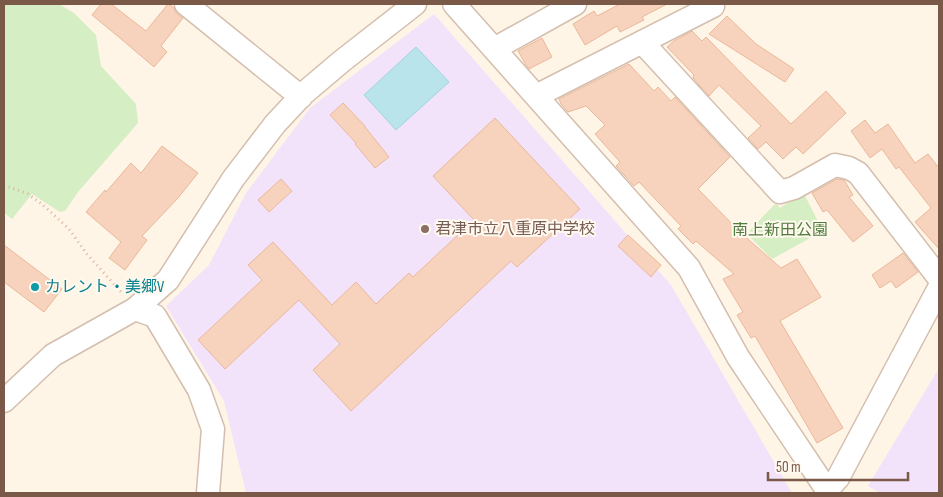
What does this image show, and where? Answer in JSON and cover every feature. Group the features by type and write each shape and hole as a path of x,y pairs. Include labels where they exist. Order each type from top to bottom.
{"street":[{"path":"186,4 301,97"},
{"path":"4,401 53,355 135,309 168,280 233,179 275,124 301,97 342,61 415,4"},
{"path":"454,4 689,268 738,356 828,492 838,478 939,288"},
{"path":"494,49 575,4"},
{"path":"536,96 714,6"},
{"path":"642,42 780,192 794,188 835,165 849,168 858,173 939,278"},
{"path":"135,309 155,316 199,390 213,429 208,493"}],"path":[{"path":"4,185 28,194 69,229 86,253 135,309"}],"shaded area":[{"name":"君津市立八重原中学校","path":"434,14 671,285 792,493 246,493 224,401 166,306 209,265 246,193 310,108"},
{"path":"939,368 939,493 880,493 868,486"}],"green space":[{"path":"4,4 59,4 74,13 96,35 101,66 136,104 138,123 78,192 65,211 60,212 32,194 12,219 4,213"},
{"name":"南上新田公園","path":"803,192 823,231 772,259 751,238 750,230 776,203 780,208"}],"water":[{"path":"416,47 449,82 396,130 364,95"}],"building":[{"path":"101,4 111,4 146,31 168,4 183,18 161,46 167,52 154,67 92,15"},
{"path":"620,4 667,4 642,17 644,20 620,32 617,26 585,45 573,24 594,11 597,16"},
{"path":"727,16 756,44 794,69 785,82 709,34"},
{"path":"692,31 702,41 706,37 791,124 826,91 846,113 803,154 796,147 783,159 766,142 758,149 748,138 761,126 719,85 709,96 693,78 694,75 667,47"},
{"path":"542,38 552,57 529,69 518,51"},
{"path":"629,64 654,91 658,87 671,101 675,97 730,157 698,189 741,233 781,268 797,259 821,297 780,321 843,428 817,443 755,336 751,338 737,315 743,312 723,279 734,274 696,241 693,244 678,229 681,226 639,182 634,186 616,166 620,162 595,134 605,125 586,106 568,112 561,104 559,99"},
{"path":"343,103 365,126 389,157 375,168 356,143 330,115"},
{"path":"495,118 580,209 517,267 511,261 351,411 313,370 340,344 299,300 225,369 198,340 262,280 248,265 273,242 332,305 356,282 376,304 409,273 413,277 474,220 433,176"},
{"path":"865,120 875,133 888,124 915,163 928,154 939,168 939,249 915,222 931,208 899,167 896,169 882,149 870,158 851,131"},
{"path":"162,146 198,173 178,198 142,236 147,240 125,270 109,258 121,242 86,212 131,163 141,173"},
{"path":"281,179 292,191 269,212 258,200"},
{"path":"837,179 844,180 853,195 849,197 873,226 853,242 827,210 823,212 812,193"},
{"path":"628,235 661,265 651,277 618,246"},
{"name":"カレント・美郷V","path":"4,245 62,289 44,312 4,282"},
{"path":"903,253 918,272 896,288 891,281 880,288 872,275"}],"place":[{"name":"君津市立八重原中学校","path":"425,229"},
{"name":"カレント・美郷V","path":"35,287"}]}
